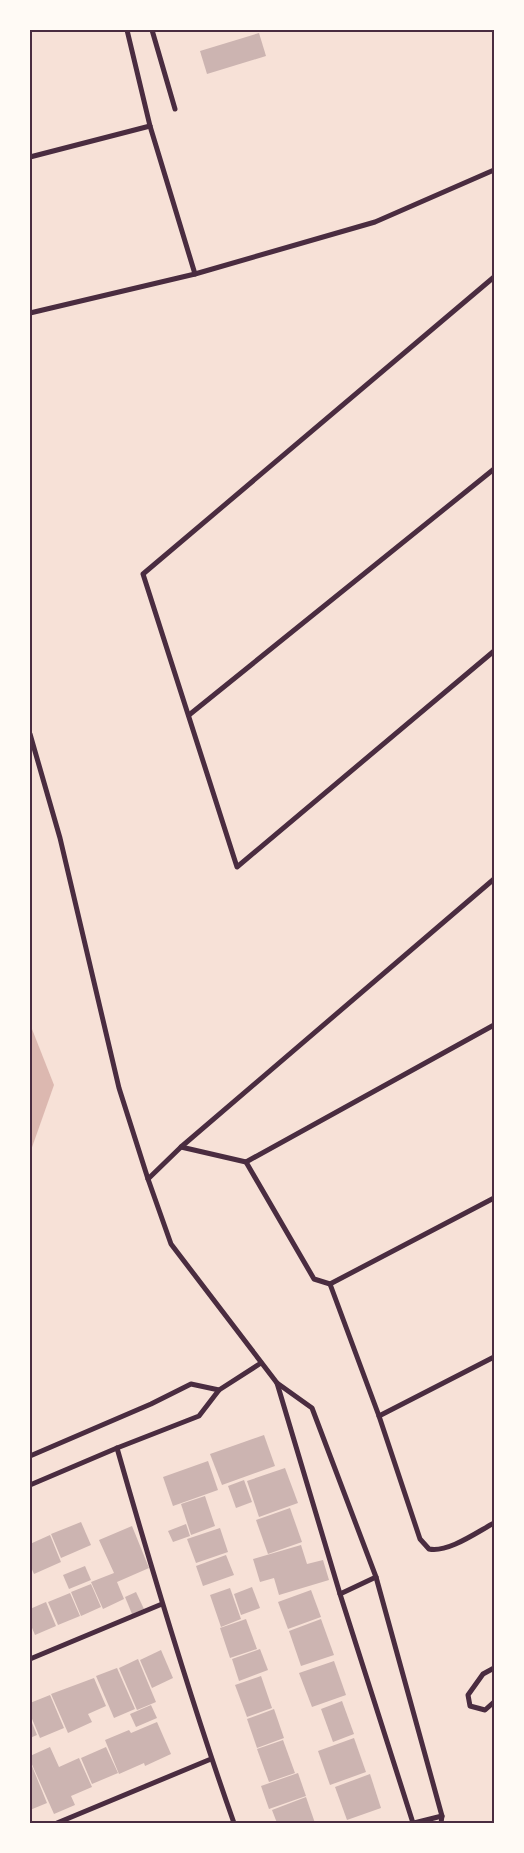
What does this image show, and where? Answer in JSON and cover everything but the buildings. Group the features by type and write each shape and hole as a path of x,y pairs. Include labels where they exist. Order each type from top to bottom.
{"street":[{"path":"127,30 150,126 195,274"},
{"path":"152,30 175,109"},
{"path":"30,157 150,126"},
{"path":"30,313 195,274 375,222 494,170"},
{"path":"494,277 144,574 237,867 494,651"},
{"path":"189,715 494,469"},
{"path":"30,734 60,838 119,1088 148,1180 171,1244 277,1383 312,1408 376,1578 442,1816 441,1823"},
{"path":"148,1180 182,1147 494,879"},
{"path":"182,1147 246,1162 494,1025"},
{"path":"246,1162 314,1278 330,1284 494,1198"},
{"path":"330,1284 379,1416 424,1546 429,1549 441,1550 494,1523"},
{"path":"379,1416 494,1357"},
{"path":"30,1486 117,1448 199,1416 219,1390 261,1363"},
{"path":"277,1383 340,1594 414,1823 442,1816"},
{"path":"30,1456 151,1404 191,1384 219,1390"},
{"path":"117,1448 162,1604 211,1759 234,1823"},
{"path":"340,1594 376,1578"},
{"path":"30,1659 162,1604"},
{"path":"494,1668 483,1674 468,1695 470,1706 485,1710 494,1702"},
{"path":"57,1823 211,1759"}],"shaded area":[{"path":"30,1024 54,1085 30,1153"}]}
